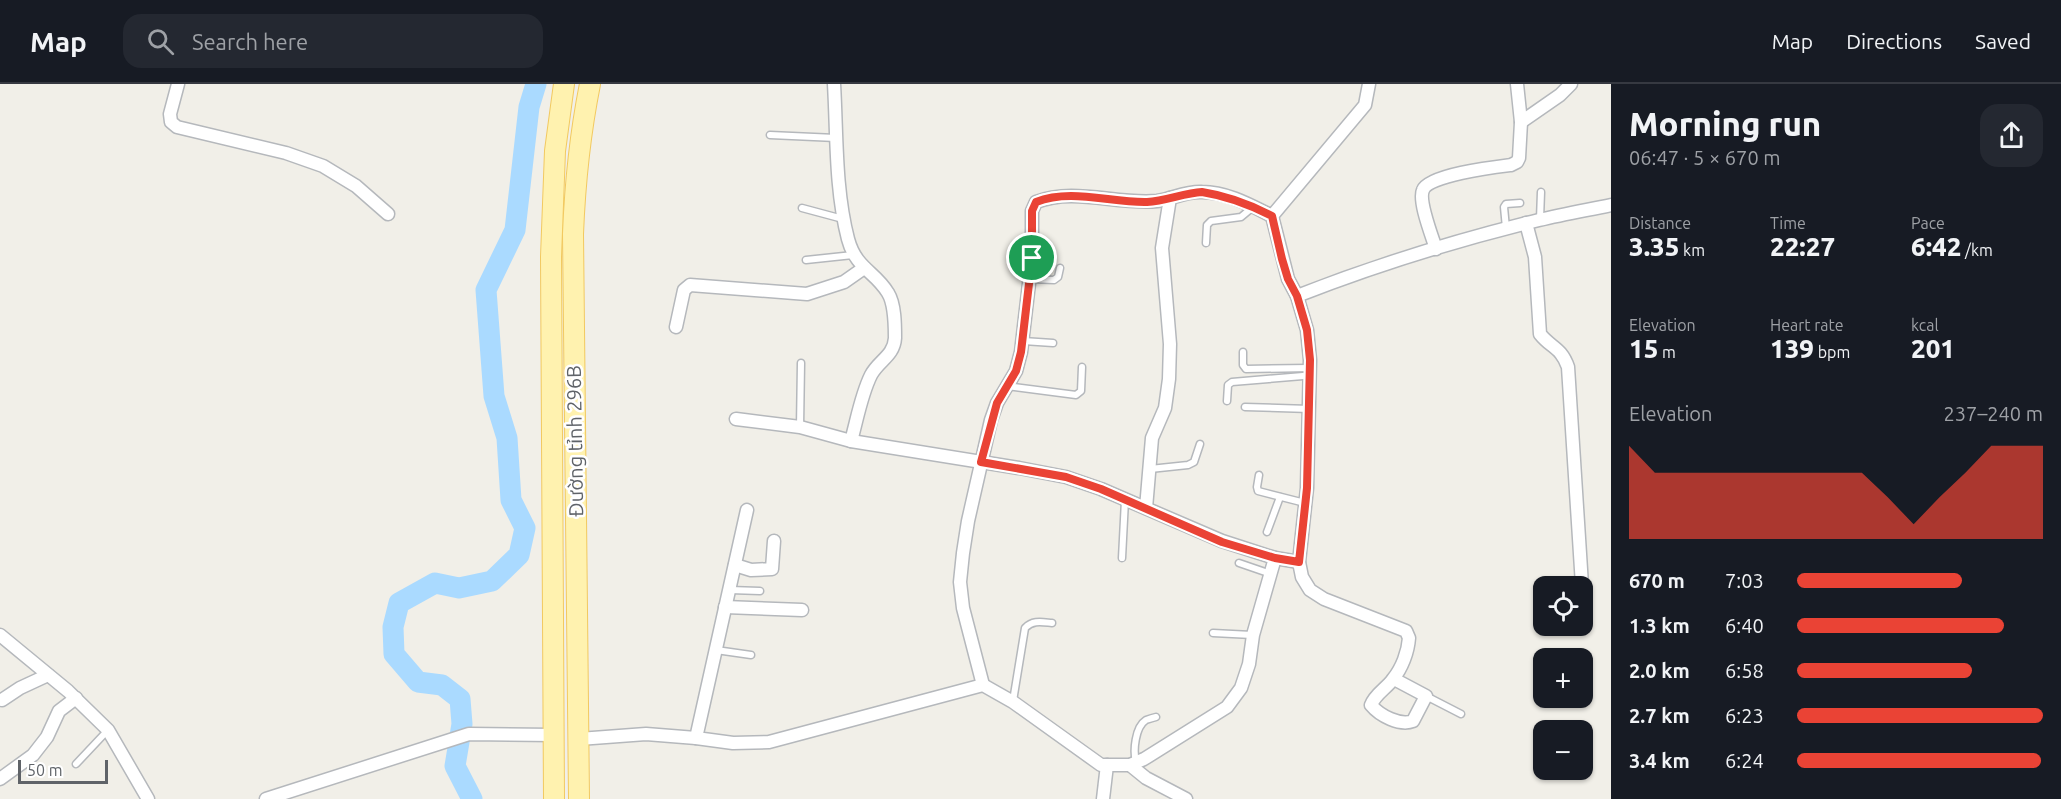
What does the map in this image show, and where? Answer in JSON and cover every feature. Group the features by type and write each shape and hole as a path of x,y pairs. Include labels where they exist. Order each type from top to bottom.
{"main road":[{"name":"Đường tỉnh 296B","path":"554,799 550,257 555,151 564,84"},
{"name":"Đường tỉnh 296B","path":"579,799 573,234 583,117 590,84"}],"street":[{"path":"178,84 170,114 171,122 177,127 286,153 323,166 356,186 388,214"},
{"path":"834,84 844,219 853,255 889,294 895,337 894,348 872,374 851,441"},
{"path":"1272,216 1365,105 1370,84"},
{"path":"1436,249 1422,200 1422,191 1426,184 1471,171 1517,162 1521,122 1517,84"},
{"path":"1521,122 1560,95 1571,84"},
{"path":"983,685 963,608 960,582 968,521 994,411 1016,371 1023,341 1030,279 1032,211 1036,202 1075,196 1129,202 1159,201 1186,193 1202,192 1224,195 1272,216"},
{"path":"1146,508 1152,438 1165,408 1169,379 1170,344 1162,248 1170,198"},
{"path":"1297,296 1349,276 1436,249 1540,219 1611,205"},
{"path":"1272,216 1288,279 1297,296 1307,330 1310,409 1299,562 1302,577 1310,590 1324,599 1406,631 1409,638 1408,646 1394,679 1371,702 1373,708 1380,713 1401,723 1410,723 1418,716 1426,696 1394,679"},
{"path":"1526,223 1534,257 1540,334 1561,352 1568,367 1581,576"},
{"path":"676,327 684,290 690,285 807,294 844,282 864,268"},
{"path":"736,419 800,427 851,441 1066,477 1125,499 1222,542 1275,558 1299,562"},
{"path":"696,738 747,510"},
{"path":"735,565 751,570 772,569 774,542"},
{"path":"579,739 646,734 733,743 769,742 983,685 1013,702 1101,765 1133,764 1227,706 1241,688 1249,664 1253,635 1275,558"},
{"path":"725,607 802,610"},
{"path":"2,639 76,698 108,730 148,799"},
{"path":"2,700 48,675"},
{"path":"0,779 33,754 47,737 60,711 76,698"},
{"path":"266,799 469,734 554,735"},
{"path":"1133,764 1146,778 1186,799"},
{"path":"1103,799 1107,765"}],"lane":[{"path":"770,135 837,138"},
{"path":"1540,219 1541,192"},
{"path":"1506,229 1504,207 1506,204 1520,203"},
{"path":"1206,243 1207,225 1211,221 1241,217 1253,207"},
{"path":"802,208 844,219"},
{"path":"806,260 853,255"},
{"path":"1030,279 1054,280 1058,277 1060,268"},
{"path":"1023,341 1053,342"},
{"path":"1243,352 1243,365 1246,369 1308,374"},
{"path":"800,427 801,363"},
{"path":"1006,386 1076,395 1081,392 1082,367"},
{"path":"1227,401 1228,385 1232,382 1308,374"},
{"path":"1245,407 1310,409"},
{"path":"1149,469 1188,465 1194,462 1200,444"},
{"path":"1259,475 1258,491 1305,503"},
{"path":"1267,532 1280,497"},
{"path":"1122,558 1125,499"},
{"path":"1239,563 1271,574"},
{"path":"729,590 760,591"},
{"path":"1013,702 1025,628 1030,623 1038,621 1052,623"},
{"path":"1214,633 1253,635"},
{"path":"716,650 751,655"},
{"path":"1426,696 1461,714"},
{"path":"1133,764 1141,726 1145,721 1156,717"},
{"path":"76,764 108,730"}],"waterway":[{"path":"472,799 455,766 462,724 460,699 442,685 418,682 394,654 393,627 399,603 435,583 459,588 492,581 519,555 525,528 511,500 507,438 494,396 486,290 515,230 529,107 536,84"}],"route":[{"path":"1202,192 1240,200 1272,216 1288,279 1297,296 1307,330 1310,360 1307,488 1299,562 1275,558 1222,542 1101,489 1066,477 981,462 997,403 1016,371 1021,352 1032,258 1032,211 1036,202 1044,199 1089,196 1104,200 1146,202 1159,201 1186,193 1202,192"}]}
